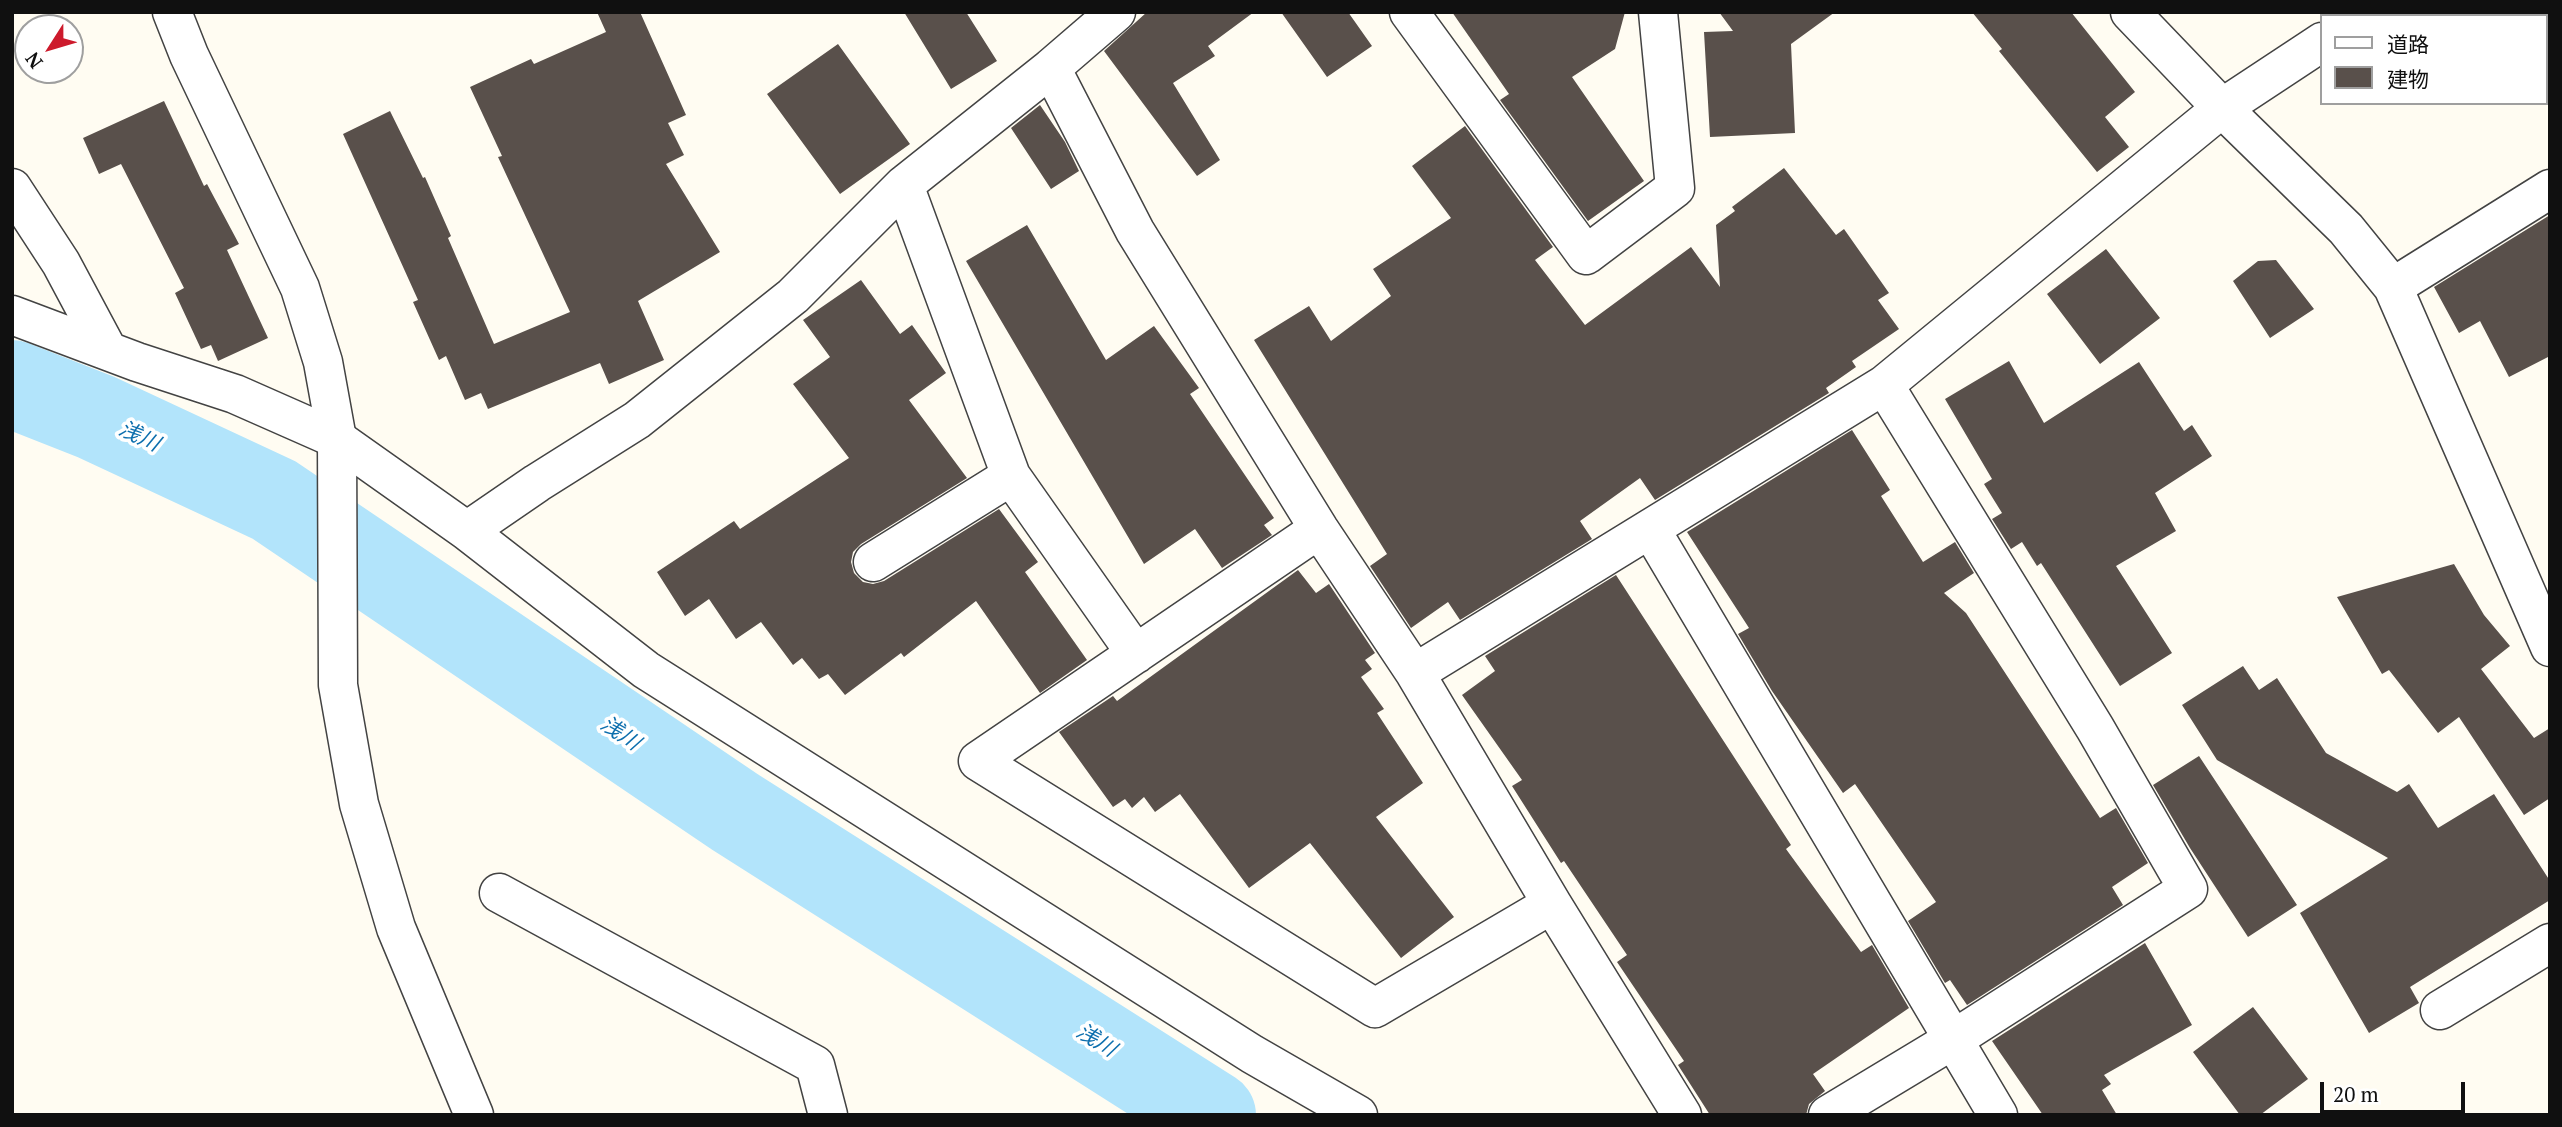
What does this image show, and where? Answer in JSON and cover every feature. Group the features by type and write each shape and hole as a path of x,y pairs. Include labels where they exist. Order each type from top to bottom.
{"street":[{"path":"172,12 300,288 323,362 337,454 338,685 359,804 396,928 474,1115"},
{"path":"467,531 648,412 793,296 904,185 1051,68 1116,12"},
{"path":"1409,12 1586,255 1675,188 1658,12"},
{"path":"2130,12 2222,108 2346,229 2393,287 2550,647"},
{"path":"1415,673 1884,385 2222,108 2320,43"},
{"path":"1051,68 1135,232 1319,529 1415,673 1552,904 1682,1115"},
{"path":"904,185 1011,476 1136,654"},
{"path":"12,188 61,263 108,351"},
{"path":"2393,287 2550,189"},
{"path":"12,315 235,394 467,531 646,670 1252,1054 1358,1115"},
{"path":"1828,1115 1954,1039 2188,889 2095,728 1884,385"},
{"path":"873,562 1011,476"},
{"path":"1319,529 978,761 1375,1008 1552,904"},
{"path":"1651,530 1998,1115"},
{"path":"499,892 815,1065 828,1115"},
{"path":"2440,1010 2550,943"}],"building":[{"path":"597,12 640,12 686,115 668,123 684,155 666,164 720,252 638,301 664,360 609,384 600,363 488,409 481,393 465,400 446,356 439,360 413,302 418,300 343,134 390,111 423,178 425,177 494,344 570,312 498,157 502,156 470,87 531,59 534,64 606,32"},
{"path":"904,12 966,12 997,61 951,89"},
{"path":"1147,12 1254,12 1208,46 1215,56 1173,83 1220,160 1197,176 1104,51"},
{"path":"1281,12 1348,12 1372,46 1327,77"},
{"path":"1452,12 1625,12 1615,49 1572,77 1644,181 1588,221 1500,100 1509,94"},
{"path":"1719,12 1835,12 1791,44 1795,133 1710,137 1704,32 1733,31"},
{"path":"1972,12 2071,12 2135,92 2105,117 2129,147 2097,172 1999,51 2002,49"},
{"path":"838,44 910,144 840,194 767,94"},
{"path":"164,101 204,186 207,184 239,244 227,250 268,338 218,361 211,345 201,349 175,293 184,288 121,164 99,174 83,138"},
{"path":"1040,105 1065,142 1079,171 1051,189 1011,128"},
{"path":"1465,126 1553,247 1535,260 1585,325 1691,247 1720,287 1716,225 1735,211 1732,207 1784,168 1836,235 1844,229 1889,293 1878,300 1899,329 1852,361 1856,367 1826,388 1829,393 1655,500 1640,478 1580,521 1592,539 1460,620 1448,602 1411,628 1370,566 1387,554 1254,340 1309,306 1331,341 1391,296 1373,269 1451,218 1412,166"},
{"path":"2550,215 2550,356 2509,377 2480,321 2459,333 2434,287"},
{"path":"1027,225 1106,360 1154,326 1199,388 1190,394 1274,518 1264,525 1272,535 1222,568 1195,529 1144,564 966,261"},
{"path":"2106,249 2160,318 2100,364 2047,294"},
{"path":"2276,260 2314,309 2270,338 2233,281 2258,261"},
{"path":"861,280 900,334 912,325 946,373 909,400 967,478 861,544 853,552 851,562 854,573 863,582 873,584 884,581 999,509 1038,562 1025,572 1087,660 1040,693 976,601 904,657 901,653 845,695 828,674 819,679 802,658 793,665 761,622 736,639 709,599 685,616 657,572 734,521 740,529 849,458 793,384 830,357 803,320"},
{"path":"2009,361 2044,423 2139,362 2184,431 2192,425 2212,456 2155,493 2176,531 2116,566 2172,653 2120,686 2041,563 2037,566 2022,542 2011,549 1992,519 2002,513 1984,484 1992,479 1945,399"},
{"path":"1852,430 1890,490 1881,496 1923,562 1955,542 1974,573 1944,593 1966,613 2100,818 2116,808 2148,863 2112,887 2123,905 1967,1005 1950,980 1945,983 1908,921 1936,902 1855,784 1843,793 1772,691 1738,634 1749,628 1687,532"},
{"path":"2454,564 2484,615 2510,646 2481,669 2534,738 2550,728 2550,798 2524,815 2459,717 2438,733 2389,670 2382,674 2337,597"},
{"path":"1298,570 1316,593 1329,584 1375,653 1365,660 1372,669 1361,677 1384,709 1377,713 1423,783 1376,817 1454,917 1401,958 1310,843 1249,888 1180,794 1155,812 1144,797 1132,808 1125,799 1113,807 1059,732 1113,696 1117,701"},
{"path":"1616,575 1791,845 1786,849 1861,952 1872,945 1909,1008 1813,1074 1825,1091 1809,1104 1806,1115 1710,1115 1678,1065 1684,1061 1617,962 1627,955 1564,861 1561,863 1512,786 1522,780 1462,695 1495,671 1485,656"},
{"path":"2243,666 2259,690 2277,678 2326,753 2397,792 2409,784 2438,828 2494,794 2550,881 2550,900 2410,987 2419,1003 2369,1033 2300,913 2388,858 2217,760 2182,705"},
{"path":"2199,756 2297,905 2248,937 2153,785"},
{"path":"2145,943 2192,1025 2104,1075 2111,1084 2102,1090 2117,1115 2043,1115 1992,1041"},
{"path":"2253,1007 2308,1079 2260,1115 2240,1115 2193,1052"}],"waterway":[{"name":"浅川","path":"12,384 96,417 274,500 735,812 1212,1115"}]}
